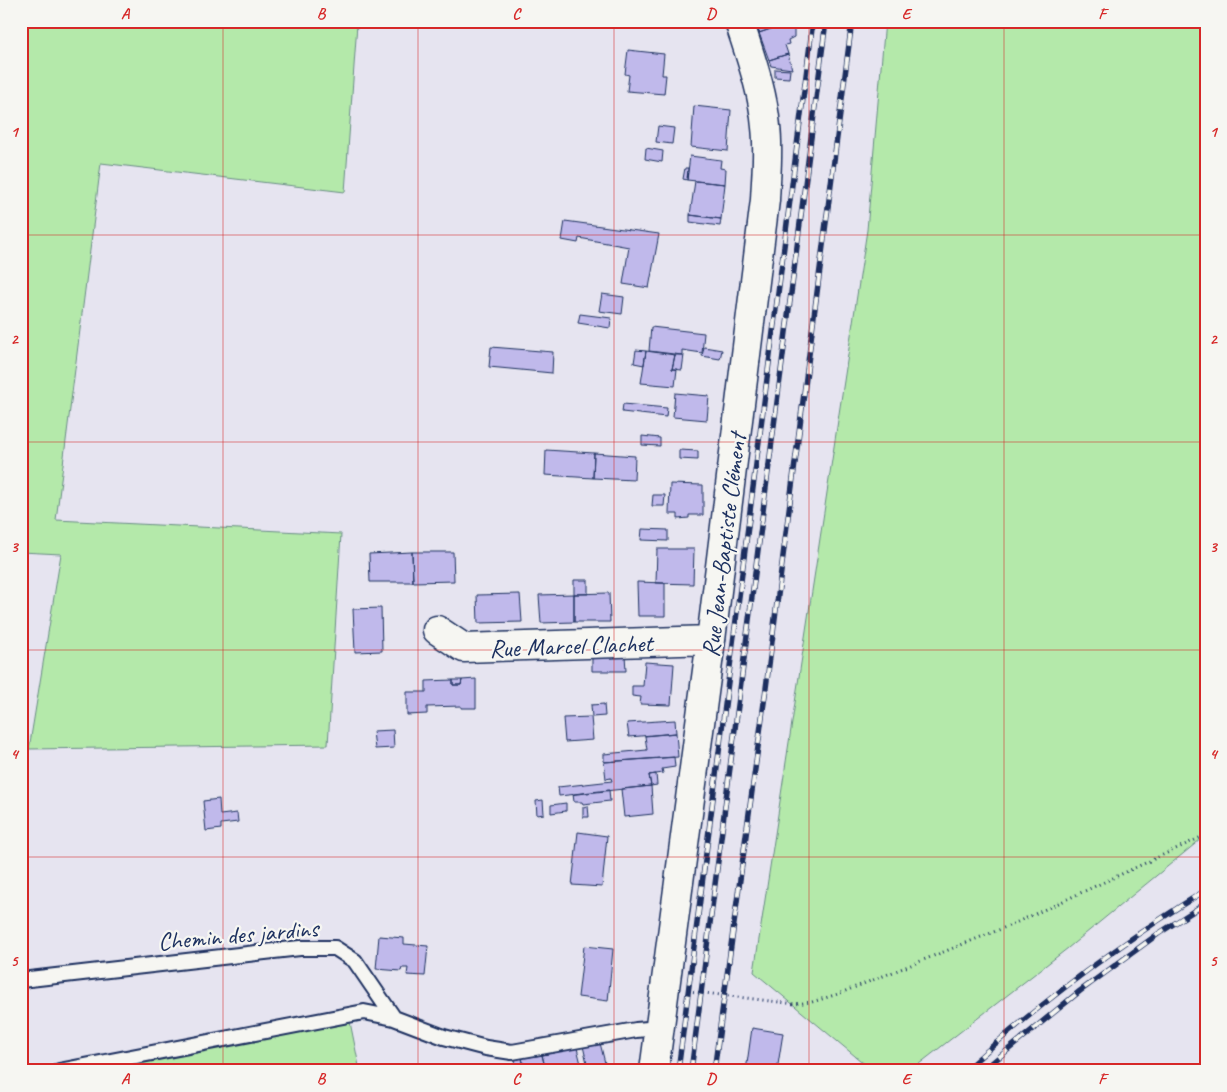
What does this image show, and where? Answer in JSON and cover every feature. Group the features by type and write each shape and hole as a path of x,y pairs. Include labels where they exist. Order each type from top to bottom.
{"street":[{"name":"Rue Jean-Baptiste Clément","path":"654,1071 711,640 763,220 767,157 766,127 762,97 739,21"},
{"name":"Rue Marcel Clachet","path":"436,630 464,648 711,640"}],"lane":[{"name":"Chemin des jardins","path":"21,980 300,948 335,948 355,961 394,1018"},
{"path":"59,1071 364,1012 394,1018 444,1038 512,1052 636,1030 660,1028"}],"path":[{"path":"665,988 795,1004 812,1002 838,994 1011,925 1206,835"}],"green space":[{"path":"21,21 343,21 357,24 345,192 101,163 56,520 341,534 328,745 29,749 61,554 21,552"},
{"path":"885,21 1206,21 1206,835 1068,948 910,1071 873,1071 754,972 867,230"},
{"path":"350,1022 360,1071 95,1071"}],"building":[{"path":"756,21 789,21 790,22 759,33"},
{"path":"794,21 794,37 788,40 789,44 785,45 788,54 769,60 759,33"},
{"path":"628,50 664,54 662,75 666,75 664,94 627,91 629,75 625,74"},
{"path":"788,54 792,69 771,66 769,60"},
{"path":"775,69 790,70 789,78 775,77"},
{"path":"694,106 731,110 728,151 691,147"},
{"path":"658,126 674,128 672,144 656,142"},
{"path":"646,148 663,151 662,162 645,159"},
{"path":"690,156 721,160 720,168 726,169 725,184 687,180"},
{"path":"685,168 688,168 687,180 683,179"},
{"path":"695,181 725,184 721,219 690,215"},
{"path":"690,215 721,219 720,226 690,222"},
{"path":"565,221 659,234 649,288 623,284 629,247 579,238 578,243 562,240"},
{"path":"602,294 624,297 622,314 599,311"},
{"path":"580,314 611,318 610,328 578,323"},
{"path":"651,327 704,333 702,353 682,350 682,355 649,351"},
{"path":"491,347 553,352 552,373 489,367"},
{"path":"704,347 722,350 720,359 702,356"},
{"path":"636,350 646,351 644,365 634,363"},
{"path":"646,351 675,355 672,369 677,369 675,386 641,383"},
{"path":"675,355 684,355 682,370 672,369"},
{"path":"675,393 709,396 707,420 673,417"},
{"path":"623,404 667,408 666,417 622,412"},
{"path":"642,436 660,438 660,446 642,445"},
{"path":"546,450 594,453 593,478 545,475"},
{"path":"679,450 698,451 698,460 679,459"},
{"path":"594,453 635,456 634,480 593,478"},
{"path":"670,484 703,485 703,515 689,515 689,518 678,519 678,514 669,514"},
{"path":"653,495 665,495 664,506 652,506"},
{"path":"642,529 668,530 668,541 641,540"},
{"path":"657,549 694,549 693,584 656,583"},
{"path":"412,552 413,582 370,582 369,554"},
{"path":"412,552 453,552 454,581 413,582"},
{"path":"574,580 588,580 588,594 574,594"},
{"path":"637,582 665,583 665,616 638,616"},
{"path":"609,593 610,622 574,622 574,594"},
{"path":"520,594 522,622 478,623 477,595"},
{"path":"574,594 574,622 541,623 539,595"},
{"path":"381,608 382,651 355,652 353,609"},
{"path":"625,655 626,671 592,671 592,656"},
{"path":"645,662 674,664 671,705 640,704 641,697 632,696 632,686 643,686"},
{"path":"476,679 476,708 461,708 461,706 427,707 427,714 407,715 407,692 426,692 426,681 453,680 453,685 461,685 462,680"},
{"path":"453,680 462,680 461,685 453,685"},
{"path":"604,704 605,716 592,717 591,705"},
{"path":"591,717 593,740 565,742 563,718"},
{"path":"675,720 676,733 629,737 627,723"},
{"path":"393,730 394,748 375,749 373,731"},
{"path":"676,733 678,757 604,762 604,754 647,750 645,736"},
{"path":"674,757 675,767 662,769 663,773 649,775 651,786 559,796 558,787 612,781 611,778 606,779 604,762"},
{"path":"656,774 657,785 651,786 649,775"},
{"path":"651,786 653,814 624,817 621,789"},
{"path":"609,790 610,801 583,804 582,802 574,802 573,794"},
{"path":"219,799 220,815 237,813 238,822 221,824 221,829 206,831 203,801"},
{"path":"543,800 544,814 537,815 536,801"},
{"path":"566,803 566,811 551,813 551,805"},
{"path":"588,806 589,817 583,817 583,807"},
{"path":"578,832 607,836 602,887 572,885"},
{"path":"379,936 404,938 404,944 428,946 425,976 407,975 408,968 402,968 401,971 376,969"},
{"path":"584,946 613,949 608,1001 578,997"},
{"path":"752,1028 783,1033 777,1071 746,1071"},
{"path":"600,1043 607,1071 569,1071 568,1066 546,1071 542,1055 577,1048 581,1064 587,1063 583,1046"},
{"path":"542,1055 546,1071 525,1071 522,1058"},
{"path":"522,1058 525,1070 518,1071 515,1060"}],"railway":[{"path":"678,1071 813,21"},
{"path":"691,1071 826,21"},
{"path":"714,1071 766,688 852,21"},
{"path":"964,1071 1021,1022 1081,975 1142,931 1206,890"},
{"path":"982,1071 1080,991 1158,934 1206,903"}]}
